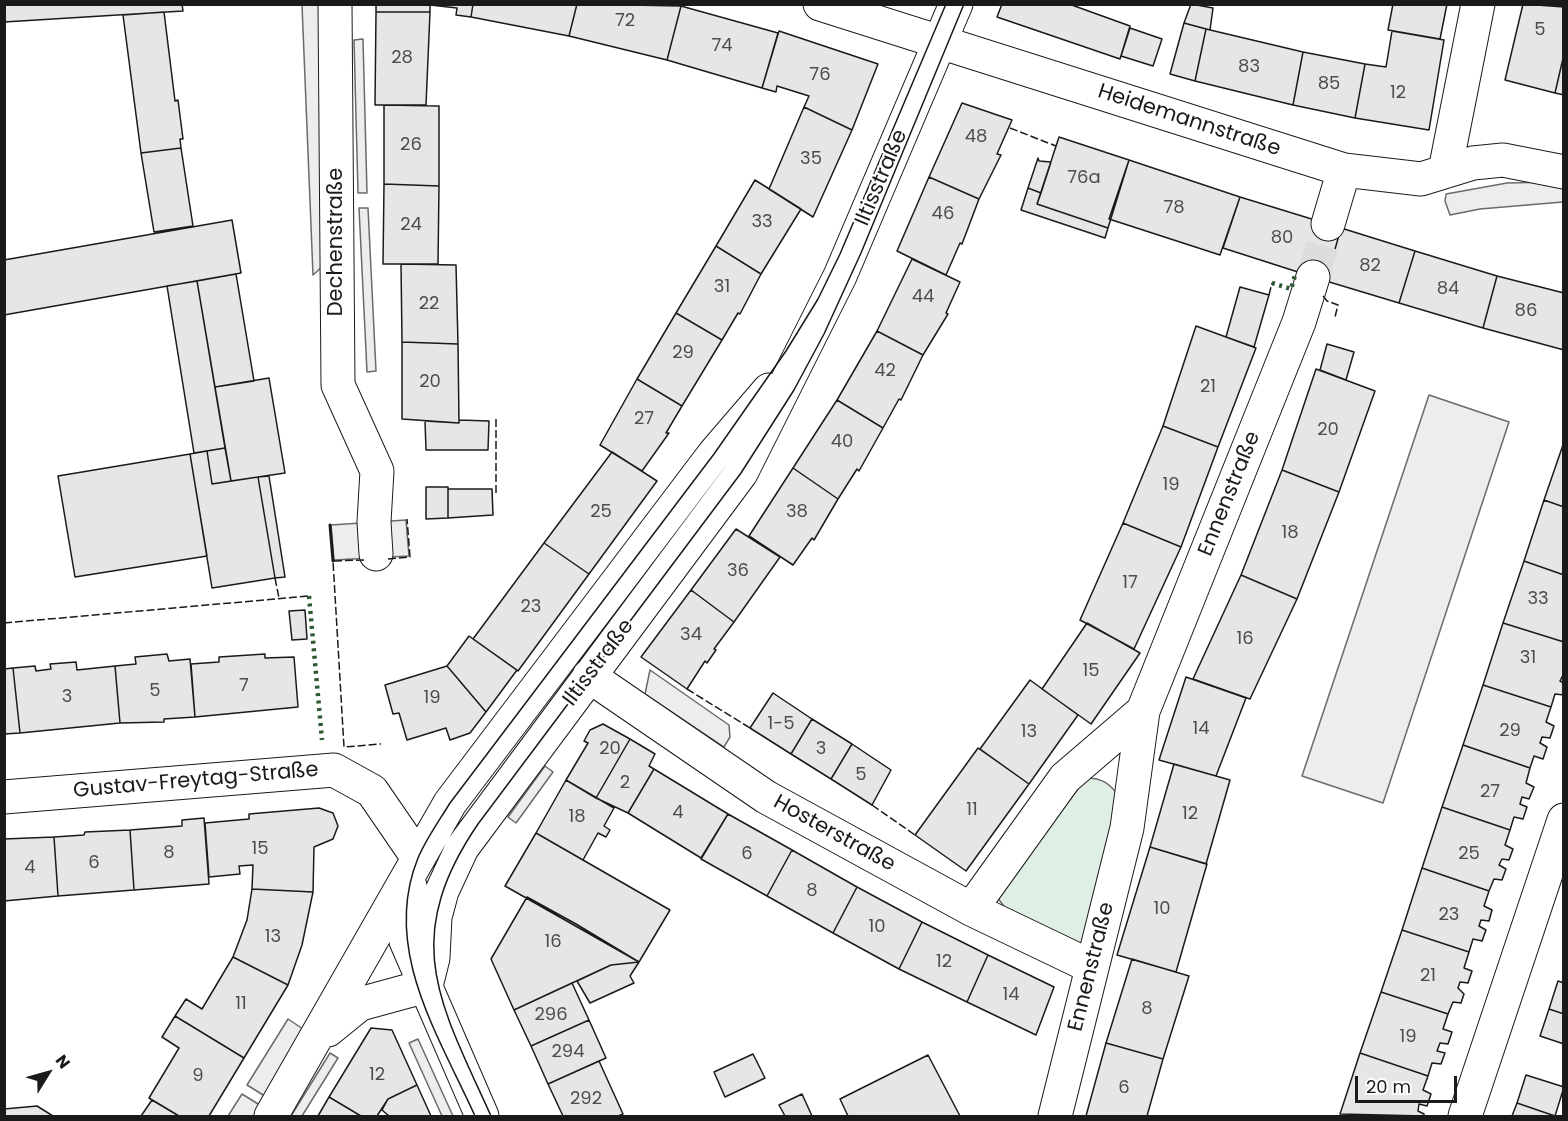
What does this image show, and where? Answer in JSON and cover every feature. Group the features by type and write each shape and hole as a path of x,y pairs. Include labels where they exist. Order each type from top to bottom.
{"street":[{"name":"Dechenstraße","path":"335,4 338,386 377,471 374,522 376,554"},
{"name":"Heidemannstraße","path":"820,4 1344,170 1421,179 1473,163 1503,160 1563,172"},
{"name":"Iltisstraße","path":"426,986 434,958 435,917 451,869 478,824 741,473 840,276 956,4"},
{"path":"1445,171 1478,4"},
{"path":"1328,224 1344,170"},
{"name":"Ennenstraße","path":"1055,1116 1127,828 1143,711 1295,334 1313,277"},
{"name":"Iltisstraße","path":"271,1116 316,1042 450,803 707,463 803,350"},
{"name":"Hosterstraße","path":"589,676 766,797 972,909 1092,967"},
{"name":"Ennenstraße","path":"972,909 1065,778 1143,711"},
{"name":"Gustav-Freytag-Straße","path":"4,797 334,770 372,791 418,858"},
{"path":"1465,1116 1563,820"},
{"name":"Iltisstraße","path":"418,858 408,891 405,926 406,941 426,986"},
{"name":"Iltisstraße","path":"316,1042 360,1004 426,986"},
{"path":"426,986 482,1116"}],"green space":[{"path":"1086,778 1105,782 1119,796 1089,932 1080,944 1006,909 997,897"}],"shaded area":[{"path":"302,5 326,5 334,256 313,275"},
{"path":"363,39 367,193 358,193 354,40"},
{"path":"1507,183 1563,184 1563,202 1480,209 1450,215 1445,201 1446,194"},
{"path":"359,208 368,208 376,371 367,372"},
{"path":"1429,395 1509,422 1383,803 1302,776"},
{"path":"406,520 409,556 334,560 331,525"},
{"path":"650,670 729,725 730,737 724,747 645,694"},
{"path":"545,766 553,772 516,823 508,817"},
{"path":"288,1019 309,1033 268,1098 247,1085"},
{"path":"418,1039 453,1116 442,1116 409,1043"},
{"path":"330,1053 338,1058 302,1116 291,1116"},
{"path":"242,1094 263,1107 257,1116 228,1116"}],"building":[{"path":"4,4 182,4 183,11 4,22"},
{"path":"376,4 473,4 471,17 456,15 457,8 430,5 430,12 376,12"},
{"path":"473,4 577,4 569,36 471,17"},
{"path":"577,4 681,6 667,60 569,36"},
{"path":"1002,4 1069,4 1130,26 1120,59 997,17"},
{"path":"1191,4 1213,8 1210,30 1184,23"},
{"path":"1393,4 1447,4 1440,39 1388,30"},
{"path":"1523,4 1564,7 1564,54 1555,93 1505,80"},
{"path":"681,6 778,33 762,88 667,60"},
{"path":"164,12 175,101 178,100 183,139 180,139 181,148 141,153 123,15"},
{"path":"376,12 430,12 426,105 375,105"},
{"path":"1184,23 1206,29 1195,81 1170,74"},
{"path":"1130,28 1162,39 1153,66 1121,56"},
{"path":"1206,29 1303,52 1293,105 1195,81"},
{"path":"779,31 878,64 852,130 804,107 809,96 777,86 776,92 762,88"},
{"path":"1392,31 1444,40 1429,130 1355,118 1365,64 1386,67"},
{"path":"1303,52 1365,64 1355,118 1293,105"},
{"path":"1564,54 1564,95 1555,93"},
{"path":"962,103 1012,120 997,154 1001,155 979,199 929,177"},
{"path":"384,105 439,106 439,186 384,184"},
{"path":"804,107 852,130 813,217 769,189"},
{"path":"1059,137 1129,160 1108,228 1037,204"},
{"path":"181,148 193,226 154,232 141,153"},
{"path":"1038,158 1039,161 1051,162 1041,193 1028,188"},
{"path":"1129,160 1240,197 1220,255 1109,219"},
{"path":"929,177 979,199 962,244 960,243 946,275 897,251"},
{"path":"755,180 801,209 761,274 716,246"},
{"path":"384,184 439,186 438,264 383,264"},
{"path":"1028,188 1041,193 1037,204 1108,228 1105,238 1021,210"},
{"path":"1240,197 1341,228 1326,281 1223,248"},
{"path":"232,220 241,273 4,315 4,260"},
{"path":"1341,228 1415,251 1399,303 1326,281"},
{"path":"716,246 761,274 740,314 738,313 722,340 676,313"},
{"path":"1415,251 1497,276 1483,328 1399,303"},
{"path":"912,259 960,282 946,313 948,314 923,355 877,331"},
{"path":"401,264 456,265 458,344 402,342"},
{"path":"236,274 254,381 215,387 197,281"},
{"path":"1497,276 1564,293 1564,350 1483,328"},
{"path":"197,281 225,448 194,453 167,286"},
{"path":"1240,287 1269,295 1254,347 1226,337"},
{"path":"676,313 722,340 682,406 637,379"},
{"path":"1196,326 1256,348 1218,447 1163,426"},
{"path":"877,331 923,355 901,400 899,399 883,428 837,400"},
{"path":"402,342 458,344 459,423 402,419"},
{"path":"1327,344 1354,352 1346,380 1320,370"},
{"path":"1316,369 1375,391 1339,492 1282,470"},
{"path":"269,378 285,473 231,481 215,387"},
{"path":"637,379 682,406 666,433 669,433 642,471 600,445"},
{"path":"837,400 883,428 859,471 857,469 838,499 793,468"},
{"path":"459,420 489,421 488,450 426,450 425,421 459,423"},
{"path":"1163,426 1218,447 1181,547 1123,523"},
{"path":"1564,442 1564,507 1544,500"},
{"path":"225,448 231,481 212,484 207,451"},
{"path":"207,451 212,484 258,477 275,578 212,588 190,454"},
{"path":"612,452 657,481 589,574 544,543"},
{"path":"190,454 207,556 75,577 58,476"},
{"path":"793,468 838,499 814,540 812,538 793,565 749,536"},
{"path":"1282,470 1339,492 1297,599 1241,575"},
{"path":"269,476 285,577 275,578 258,477"},
{"path":"426,487 448,487 448,518 426,519"},
{"path":"448,489 492,489 493,515 448,518"},
{"path":"1544,500 1564,507 1564,575 1524,561"},
{"path":"1123,523 1181,547 1134,649 1080,620"},
{"path":"736,529 780,557 734,622 691,590"},
{"path":"544,543 589,574 518,671 473,639"},
{"path":"1524,561 1564,575 1564,642 1503,623"},
{"path":"1241,575 1297,599 1250,699 1193,679"},
{"path":"691,590 734,622 687,689 641,657"},
{"path":"305,610 307,639 292,640 289,611"},
{"path":"1087,623 1140,653 1091,724 1042,689"},
{"path":"1503,623 1564,642 1564,673 1560,681 1564,683 1564,695 1555,694 1551,707 1483,685"},
{"path":"469,636 517,670 486,712 447,666"},
{"path":"167,654 169,661 190,659 195,717 164,719 164,722 120,723 115,666 136,664 135,657"},
{"path":"265,654 265,658 294,657 298,707 195,717 191,664 219,662 219,657"},
{"path":"76,662 77,670 115,666 120,723 20,733 13,668 35,666 36,671 51,669 50,664"},
{"path":"447,666 486,712 470,733 450,740 446,728 407,740 399,713 393,714 385,685"},
{"path":"13,668 20,733 4,734 4,669"},
{"path":"1186,677 1246,698 1216,776 1159,760"},
{"path":"1030,680 1078,715 1029,784 980,749"},
{"path":"1483,685 1551,707 1546,722 1554,726 1550,738 1542,737 1540,743 1547,747 1543,759 1534,756 1530,768 1463,745"},
{"path":"773,693 812,719 791,754 750,728"},
{"path":"812,719 852,744 831,779 791,754"},
{"path":"603,724 630,739 596,798 566,780 588,743 584,741 590,730"},
{"path":"630,739 655,754 649,766 654,769 628,813 596,798"},
{"path":"852,744 891,770 872,805 831,779"},
{"path":"1463,745 1530,768 1526,783 1534,787 1529,799 1522,797 1520,804 1527,807 1523,819 1514,817 1510,830 1442,807"},
{"path":"978,748 1029,784 966,871 915,835"},
{"path":"1174,764 1230,780 1206,864 1150,847"},
{"path":"654,769 728,814 701,858 628,813"},
{"path":"566,780 614,808 604,826 610,830 606,837 598,833 583,860 536,833"},
{"path":"1442,807 1510,830 1505,845 1513,849 1509,860 1502,859 1499,865 1506,869 1502,880 1494,879 1489,891 1422,868"},
{"path":"319,808 333,813 338,826 333,839 314,847 313,892 252,889 253,865 239,866 240,874 209,877 205,823 249,819 249,814"},
{"path":"728,814 792,850 767,896 701,859"},
{"path":"204,818 209,884 134,890 130,830 182,826 182,820"},
{"path":"130,830 134,890 58,896 54,837 84,835 85,832"},
{"path":"536,833 670,910 639,962 505,886"},
{"path":"54,837 58,896 4,901 4,839"},
{"path":"1150,847 1207,864 1176,972 1117,955"},
{"path":"792,850 857,887 833,933 767,896"},
{"path":"1422,868 1489,891 1484,906 1492,910 1489,921 1481,920 1479,926 1486,930 1482,941 1473,939 1469,952 1402,930"},
{"path":"857,887 922,922 899,969 833,933"},
{"path":"252,889 313,892 302,945 288,985 233,957 247,920"},
{"path":"527,897 639,962 611,965 514,1010 491,959"},
{"path":"922,922 988,955 967,1002 899,969"},
{"path":"1402,930 1469,952 1464,968 1472,971 1468,983 1460,982 1458,988 1464,994 1461,1003 1453,1002 1448,1014 1381,992"},
{"path":"988,955 1054,987 1036,1035 967,1002"},
{"path":"233,957 288,985 244,1058 175,1016 186,999 202,1009"},
{"path":"1132,959 1189,976 1163,1059 1106,1043"},
{"path":"639,962 630,976 634,983 590,1003 577,981 611,965"},
{"path":"1558,981 1564,983 1564,1014 1549,1009"},
{"path":"572,983 589,1020 531,1046 514,1010"},
{"path":"1381,992 1448,1014 1443,1029 1452,1032 1448,1044 1440,1043 1437,1051 1445,1053 1441,1064 1432,1063 1428,1076 1360,1053"},
{"path":"1549,1009 1564,1014 1564,1044 1540,1036"},
{"path":"175,1016 244,1058 209,1116 179,1116 149,1098 179,1048 162,1037"},
{"path":"589,1020 606,1058 548,1084 531,1046"},
{"path":"371,1028 392,1030 417,1085 388,1099 377,1116 361,1116 329,1097"},
{"path":"1106,1043 1163,1059 1147,1116 1086,1116"},
{"path":"1360,1053 1428,1076 1423,1090 1431,1094 1427,1106 1419,1104 1418,1111 1424,1116 1340,1114"},
{"path":"753,1054 765,1078 725,1097 714,1072"},
{"path":"928,1055 960,1116 848,1116 840,1099"},
{"path":"599,1061 623,1114 618,1116 563,1116 548,1084"},
{"path":"1526,1075 1564,1087 1555,1116 1517,1103"},
{"path":"417,1085 431,1116 389,1116 382,1110 388,1099"},
{"path":"802,1094 812,1116 785,1116 779,1105"},
{"path":"329,1097 361,1116 318,1116"},
{"path":"152,1100 179,1116 141,1116"},
{"path":"1517,1103 1555,1116 1512,1116"},
{"path":"37,1106 53,1116 4,1116 4,1109"}],"tunnel":[{"path":"1313,277 1328,224"}],"tram line":[{"path":"475,1116 431,1023 410,959 406,925 408,892 418,858 450,803 714,454 786,351 818,299 840,254 946,4"},
{"path":"491,1116 456,1039 444,1005 436,971 434,938 440,903 454,865 478,824 741,473 794,390 824,334 861,253 964,4"}],"hedge":[{"path":"1272,283 1291,289 1296,272"},
{"path":"309,596 322,740"}],"fence":[{"path":"1010,128 1056,146"},
{"path":"1269,295 1272,283"},
{"path":"1323,296 1327,301 1338,305 1335,317"},
{"path":"496,419 496,494"},
{"path":"388,559 410,557 407,519"},
{"path":"364,560 333,561 344,747 381,744"},
{"path":"275,578 279,598"},
{"path":"4,623 309,596"},
{"path":"687,689 750,728"},
{"path":"872,805 915,835"}],"wall":[{"path":"330,525 333,561"}]}
